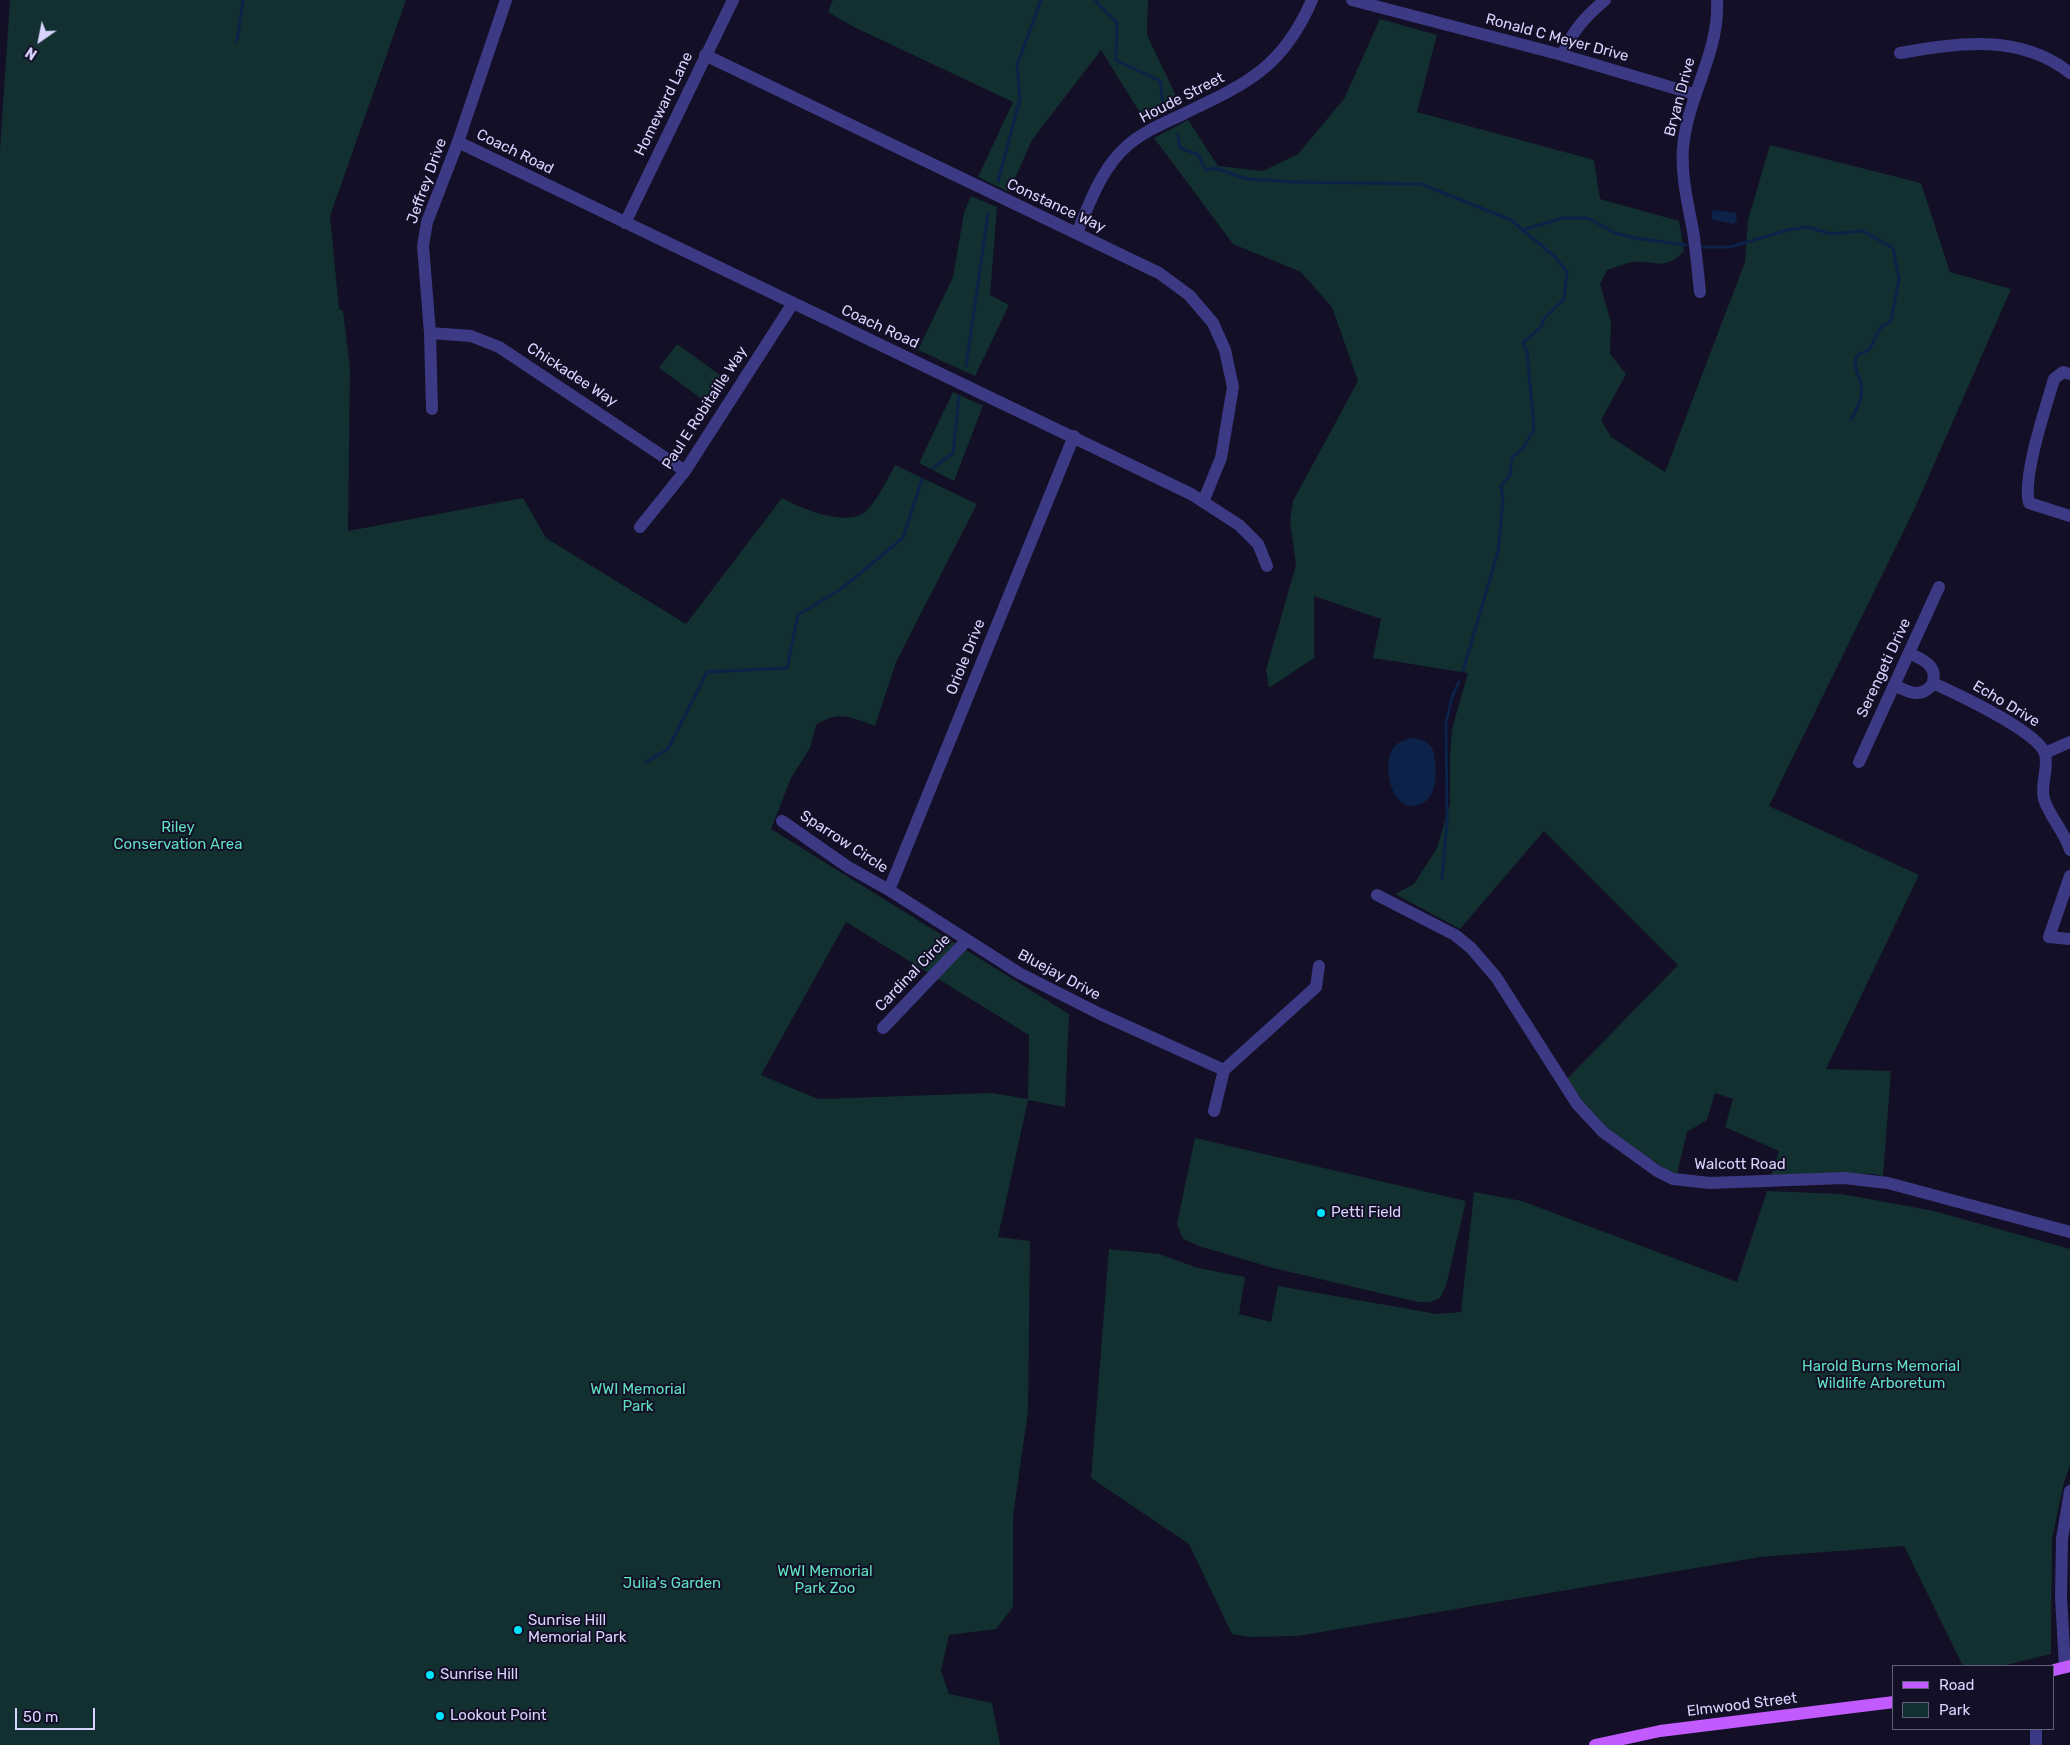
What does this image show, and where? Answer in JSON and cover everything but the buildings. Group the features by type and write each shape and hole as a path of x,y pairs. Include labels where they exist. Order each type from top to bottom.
{"main road":[{"name":"Elmwood Street","path":"1595,1745 1660,1731 1892,1702"}],"street":[{"name":"Jeffrey Drive","path":"432,409 430,333 423,246 427,222 458,142 506,0"},
{"name":"Homeward Lane","path":"625,223 733,0"},
{"name":"Houde Street","path":"1076,233 1107,168 1128,144 1166,122 1237,88 1266,69 1287,45 1303,20 1312,0"},
{"name":"Ronald C Meyer Drive","path":"1352,0 1562,55 1694,94"},
{"path":"1562,55 1572,33 1605,0"},
{"name":"Bryan Drive","path":"1700,292 1693,233 1683,184 1683,148 1694,94 1714,38 1717,0"},
{"path":"1900,53 1958,45 1999,44 2032,52 2058,64 2070,73"},
{"name":"Constance Way","path":"705,56 1159,273 1189,296 1213,324 1225,350 1233,387 1221,458 1203,502"},
{"name":"Coach Road","path":"458,142 793,304 1074,436 1203,502 1239,525 1258,544 1267,566"},
{"name":"Paul E Robitaille Way","path":"640,527 685,471 793,304"},
{"name":"Chickadee Way","path":"430,333 471,336 499,347 685,471"},
{"path":"2064,376 2054,379 2026,493 2029,503 2070,516"},
{"name":"Oriole Drive","path":"889,890 1074,436"},
{"name":"Serengeti Drive","path":"1859,762 1939,587"},
{"path":"1894,684 1915,694 1928,690 1933,683 1934,673 1932,667 1909,653"},
{"name":"Echo Drive","path":"1933,683 1998,716 2035,740 2045,753"},
{"path":"2070,742 2045,753 2044,797 2070,850"},
{"name":"Sparrow Circle","path":"782,821 848,867 889,890"},
{"path":"2070,876 2049,937 2070,938"},
{"name":"Bluejay Drive","path":"889,890 1019,973 1100,1014 1224,1070"},
{"name":"Walcott Road","path":"1377,895 1455,935 1471,948 1496,977 1577,1104 1604,1132 1656,1171 1673,1179 1710,1184 1844,1178 1888,1183 2070,1232"},
{"name":"Cardinal Circle","path":"883,1028 967,940"},
{"path":"1214,1111 1224,1070 1316,987 1319,966"},
{"path":"2063,1668 2062,1539 2070,1491"},
{"path":"2036,1730 2036,1745"}],"green space":[{"path":"10,0 406,0 330,216 339,309 343,311 350,368 348,531 523,498 546,538 686,624 782,498 820,514 842,518 860,515 875,500 895,465 977,504 896,662 875,726 845,716 824,720 816,725 810,748 791,778 771,829 1069,1014 1065,1107 1028,1100 998,1237 1030,1241 1028,1411 1013,1516 1013,1607 996,1629 949,1635 941,1671 949,1694 992,1703 1000,1745 0,1745 0,150","holes":["846,922 1029,1035 1028,1099 992,1093 818,1099 761,1075"]},
{"path":"833,0 1148,0 1147,35 1179,102 1160,109 1144,119 1101,50 1032,140 1009,192 978,177 1013,102 854,27 828,12"},
{"path":"1380,19 1437,35 1417,112 1594,160 1600,199 1679,221 1684,251 1677,257 1660,264 1633,262 1607,270 1600,284 1611,322 1610,354 1626,374 1601,420 1611,437 1665,472 1745,262 1748,220 1770,145 1921,183 1950,272 2011,289 1914,510 1769,806 1919,875 1826,1069 1891,1071 1883,1176 1873,1174 1771,1177 1779,1151 1725,1127 1733,1099 1715,1093 1707,1120 1687,1132 1677,1174 1672,1174 1612,1132 1590,1111 1567,1079 1678,965 1544,831 1460,929 1395,894 1414,884 1437,848 1450,804 1452,729 1468,673 1373,658 1381,619 1314,596 1314,658 1269,688 1266,670 1296,565 1290,522 1293,501 1358,381 1332,307 1301,272 1233,244 1154,138 1188,120 1218,166 1263,171 1298,154 1344,99"},
{"path":"971,196 997,207 990,295 1009,305 975,376 918,350 953,277 964,213"},
{"path":"677,344 724,378 706,402 659,368"},
{"path":"953,392 983,406 954,481 919,463"},
{"name":"Petti Field","path":"1195,1138 1466,1201 1446,1286 1440,1298 1430,1302 1418,1302 1273,1268 1199,1246 1183,1239 1177,1224"},
{"name":"Harold Burns Memorial Wildlife Arboretum","path":"1767,1191 1842,1194 1934,1211 2070,1249 2070,1465 2064,1482 2052,1539 2051,1654 2006,1665 1963,1665 1904,1546 1760,1557 1298,1636 1249,1637 1232,1634 1189,1544 1091,1478 1109,1249 1159,1254 1198,1268 1245,1277 1239,1314 1271,1322 1278,1286 1437,1314 1461,1312 1474,1192 1522,1201 1737,1282"}],"water":[{"path":"1716,210 1736,213 1737,221 1733,224 1712,219 1712,212"},
{"path":"1411,738 1425,741 1431,747 1436,768 1435,783 1430,796 1420,805 1412,806 1404,804 1398,798 1393,790 1388,769 1392,750 1398,743"}],"waterway":[{"path":"237,41 243,0"},
{"path":"998,181 1020,99 1017,65 1041,0"},
{"path":"1095,0 1117,23 1116,60 1160,81 1163,104"},
{"path":"1178,135 1180,148 1199,155 1206,170 1215,168 1247,179 1296,182 1421,184 1511,220 1555,257 1567,272 1564,299 1544,319 1541,327 1523,343 1527,351 1534,429 1524,447 1512,458 1510,475 1501,486 1503,500 1498,551 1463,671"},
{"path":"966,366 988,213"},
{"path":"1523,230 1563,218 1588,218 1615,233 1634,238 1686,245"},
{"path":"1703,247 1730,247 1788,230 1807,227 1831,234 1863,231 1893,248 1899,279 1891,320 1879,330 1870,348 1856,357 1856,366 1862,391 1858,406 1851,420"},
{"path":"933,468 953,453 959,396"},
{"path":"646,762 668,749 707,672 787,668 798,615 841,589 903,538 922,479"},
{"path":"1442,878 1447,823 1446,723 1452,697 1459,682"}],"place":[{"name":"Petti Field","path":"1321,1213"},
{"name":"Sunrise Hill Memorial Park","path":"518,1630"},
{"name":"Sunrise Hill","path":"430,1675"},
{"name":"Lookout Point","path":"440,1716"}],"park label":[{"name":"Riley Conservation Area","path":"178,836"},
{"name":"WWI Memorial Park","path":"638,1398"},
{"name":"WWI Memorial Park Zoo","path":"825,1580"},
{"name":"Julia's Garden","path":"672,1584"}]}
